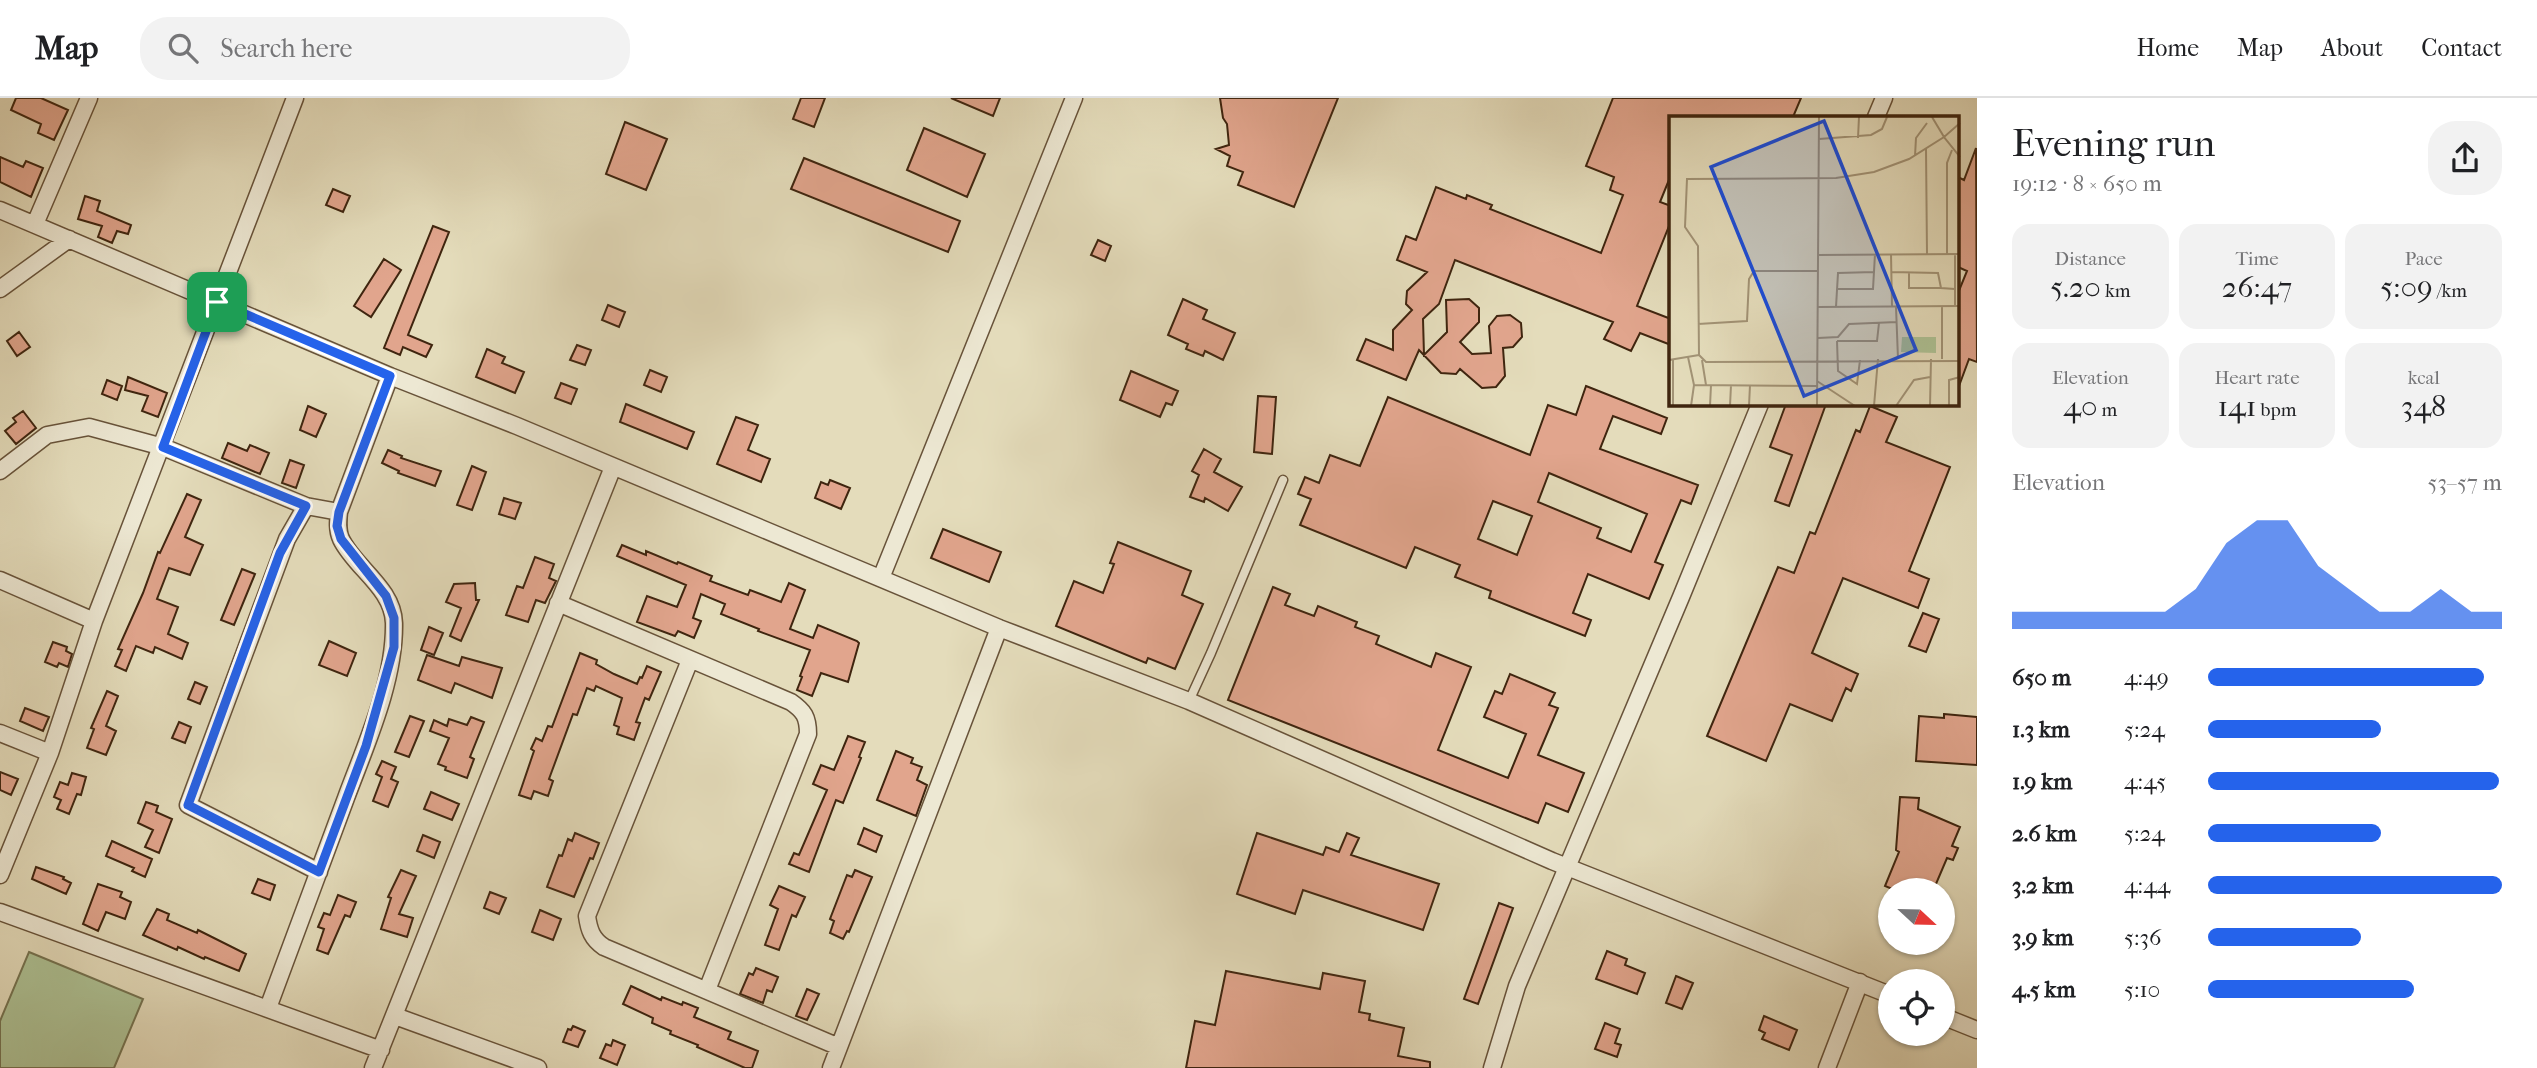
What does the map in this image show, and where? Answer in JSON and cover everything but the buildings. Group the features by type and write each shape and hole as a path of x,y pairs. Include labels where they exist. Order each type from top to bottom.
{"street":[{"path":"35,224 89,98"},
{"path":"0,875 50,753 94,621 295,98"},
{"path":"881,578 1074,98"},
{"path":"1876,116 1884,98"},
{"path":"0,210 390,376 999,628 1189,701 1566,867 1878,990"},
{"path":"0,289 69,239"},
{"path":"268,1008 366,746 394,647 394,618 386,596 341,539 337,526 339,512 390,376"},
{"path":"1492,1068 1517,986 1759,406"},
{"path":"0,471 47,435 89,427 163,447 306,506 339,512"},
{"path":"373,1068 613,467"},
{"path":"306,506 280,553 188,805 319,872"},
{"path":"0,580 94,621"},
{"path":"558,603 791,702 804,711 808,720 808,734 707,990"},
{"path":"831,1068 999,628"},
{"path":"690,660 587,916 588,929 594,940 604,947 839,1047"},
{"path":"0,733 50,753"},
{"path":"0,912 381,1050"},
{"path":"1827,1068 1860,982"},
{"path":"395,1016 538,1068"},
{"path":"1955,1021 1977,1030"}],"lane":[{"path":"1189,701 1283,480"}],"green space":[{"path":"29,952 143,999 114,1068 0,1068 0,1021"}],"route":[{"path":"217,302 390,376 339,512 337,526 341,539 386,596 394,618 394,647 390,669 366,746 319,872 188,805 280,553 306,506 163,447 217,302"}]}
